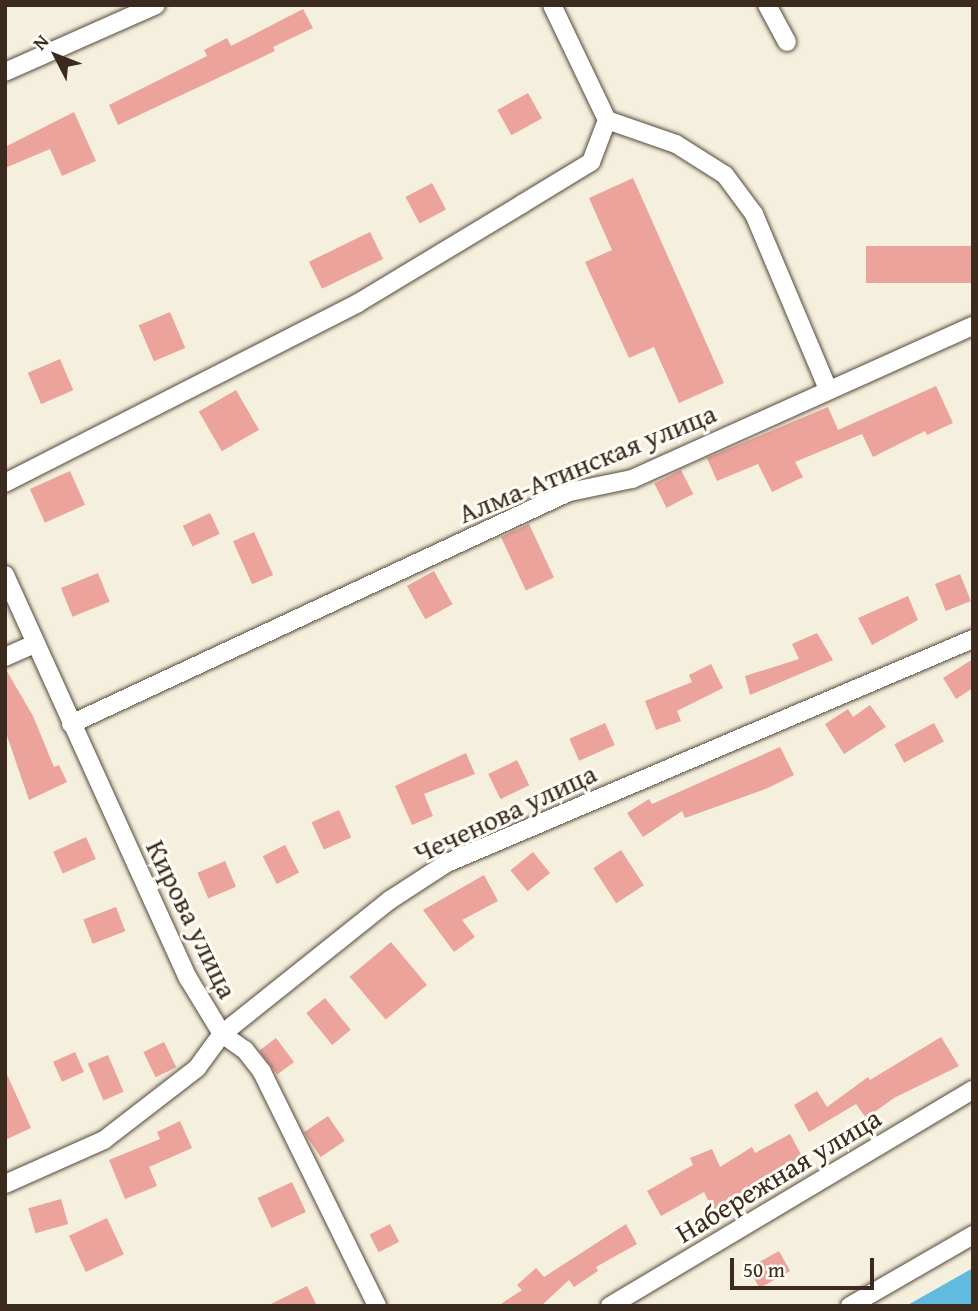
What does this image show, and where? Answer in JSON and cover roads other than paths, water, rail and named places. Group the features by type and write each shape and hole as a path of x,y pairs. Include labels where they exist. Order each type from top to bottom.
{"street":[{"path":"5,72 156,5"},
{"path":"552,5 607,120 676,144 725,175 754,214 827,387"},
{"path":"767,5 787,42"},
{"path":"5,483 346,309 499,218 590,162 607,120"},
{"name":"Алма-Атинская улица","path":"71,724 569,492 632,479 827,387 973,326"},
{"name":"Кирова улица","path":"5,575 34,644 188,978 222,1034 245,1050 262,1072 377,1306"},
{"name":"Чеченова улица","path":"5,1184 104,1140 197,1068 222,1034 390,900 447,863 973,639"},
{"path":"5,657 34,644"},
{"name":"Набережная улица","path":"610,1306 973,1090"},
{"path":"850,1306 973,1236"}],"water":[{"path":"973,1268 973,1306 906,1306"}]}
